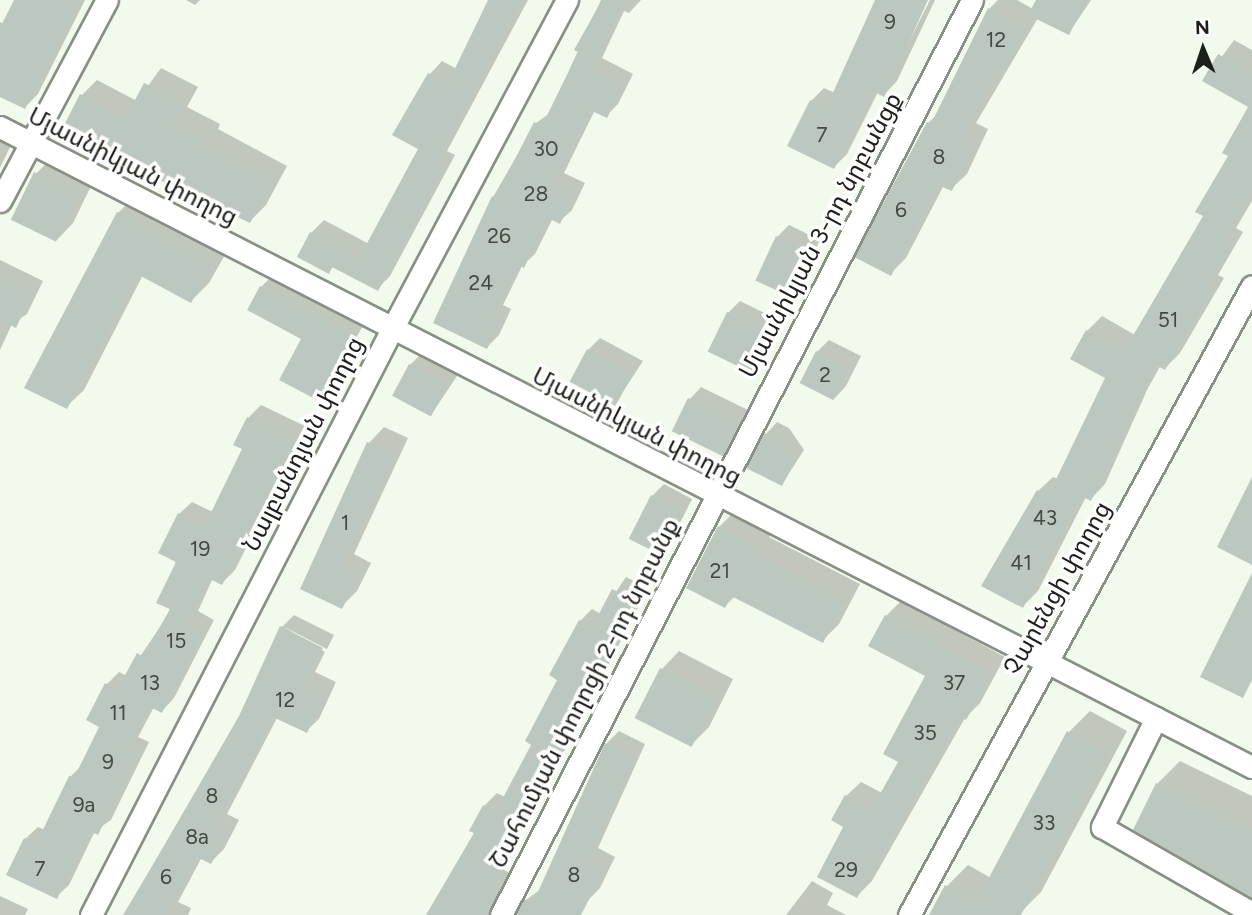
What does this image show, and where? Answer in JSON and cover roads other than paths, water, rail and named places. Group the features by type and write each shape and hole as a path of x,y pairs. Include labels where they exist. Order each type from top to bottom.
{"street":[{"path":"0,201 107,0"},
{"name":"Նալբանդյան փողոց","path":"91,915 392,329 568,0"},
{"name":"Մյասնիկյան 3-րդ նրբանցք","path":"714,495 972,0"},
{"name":"Մյասնիկյան փողոց","path":"0,127 714,495 1047,661 1252,767"},
{"name":"Չարենցի փողոց","path":"909,915 1252,286"},
{"name":"Շահումյան փողոցի 2-րդ նրբանք","path":"501,915 714,495"},
{"path":"1156,718 1102,827 1252,913"}]}
